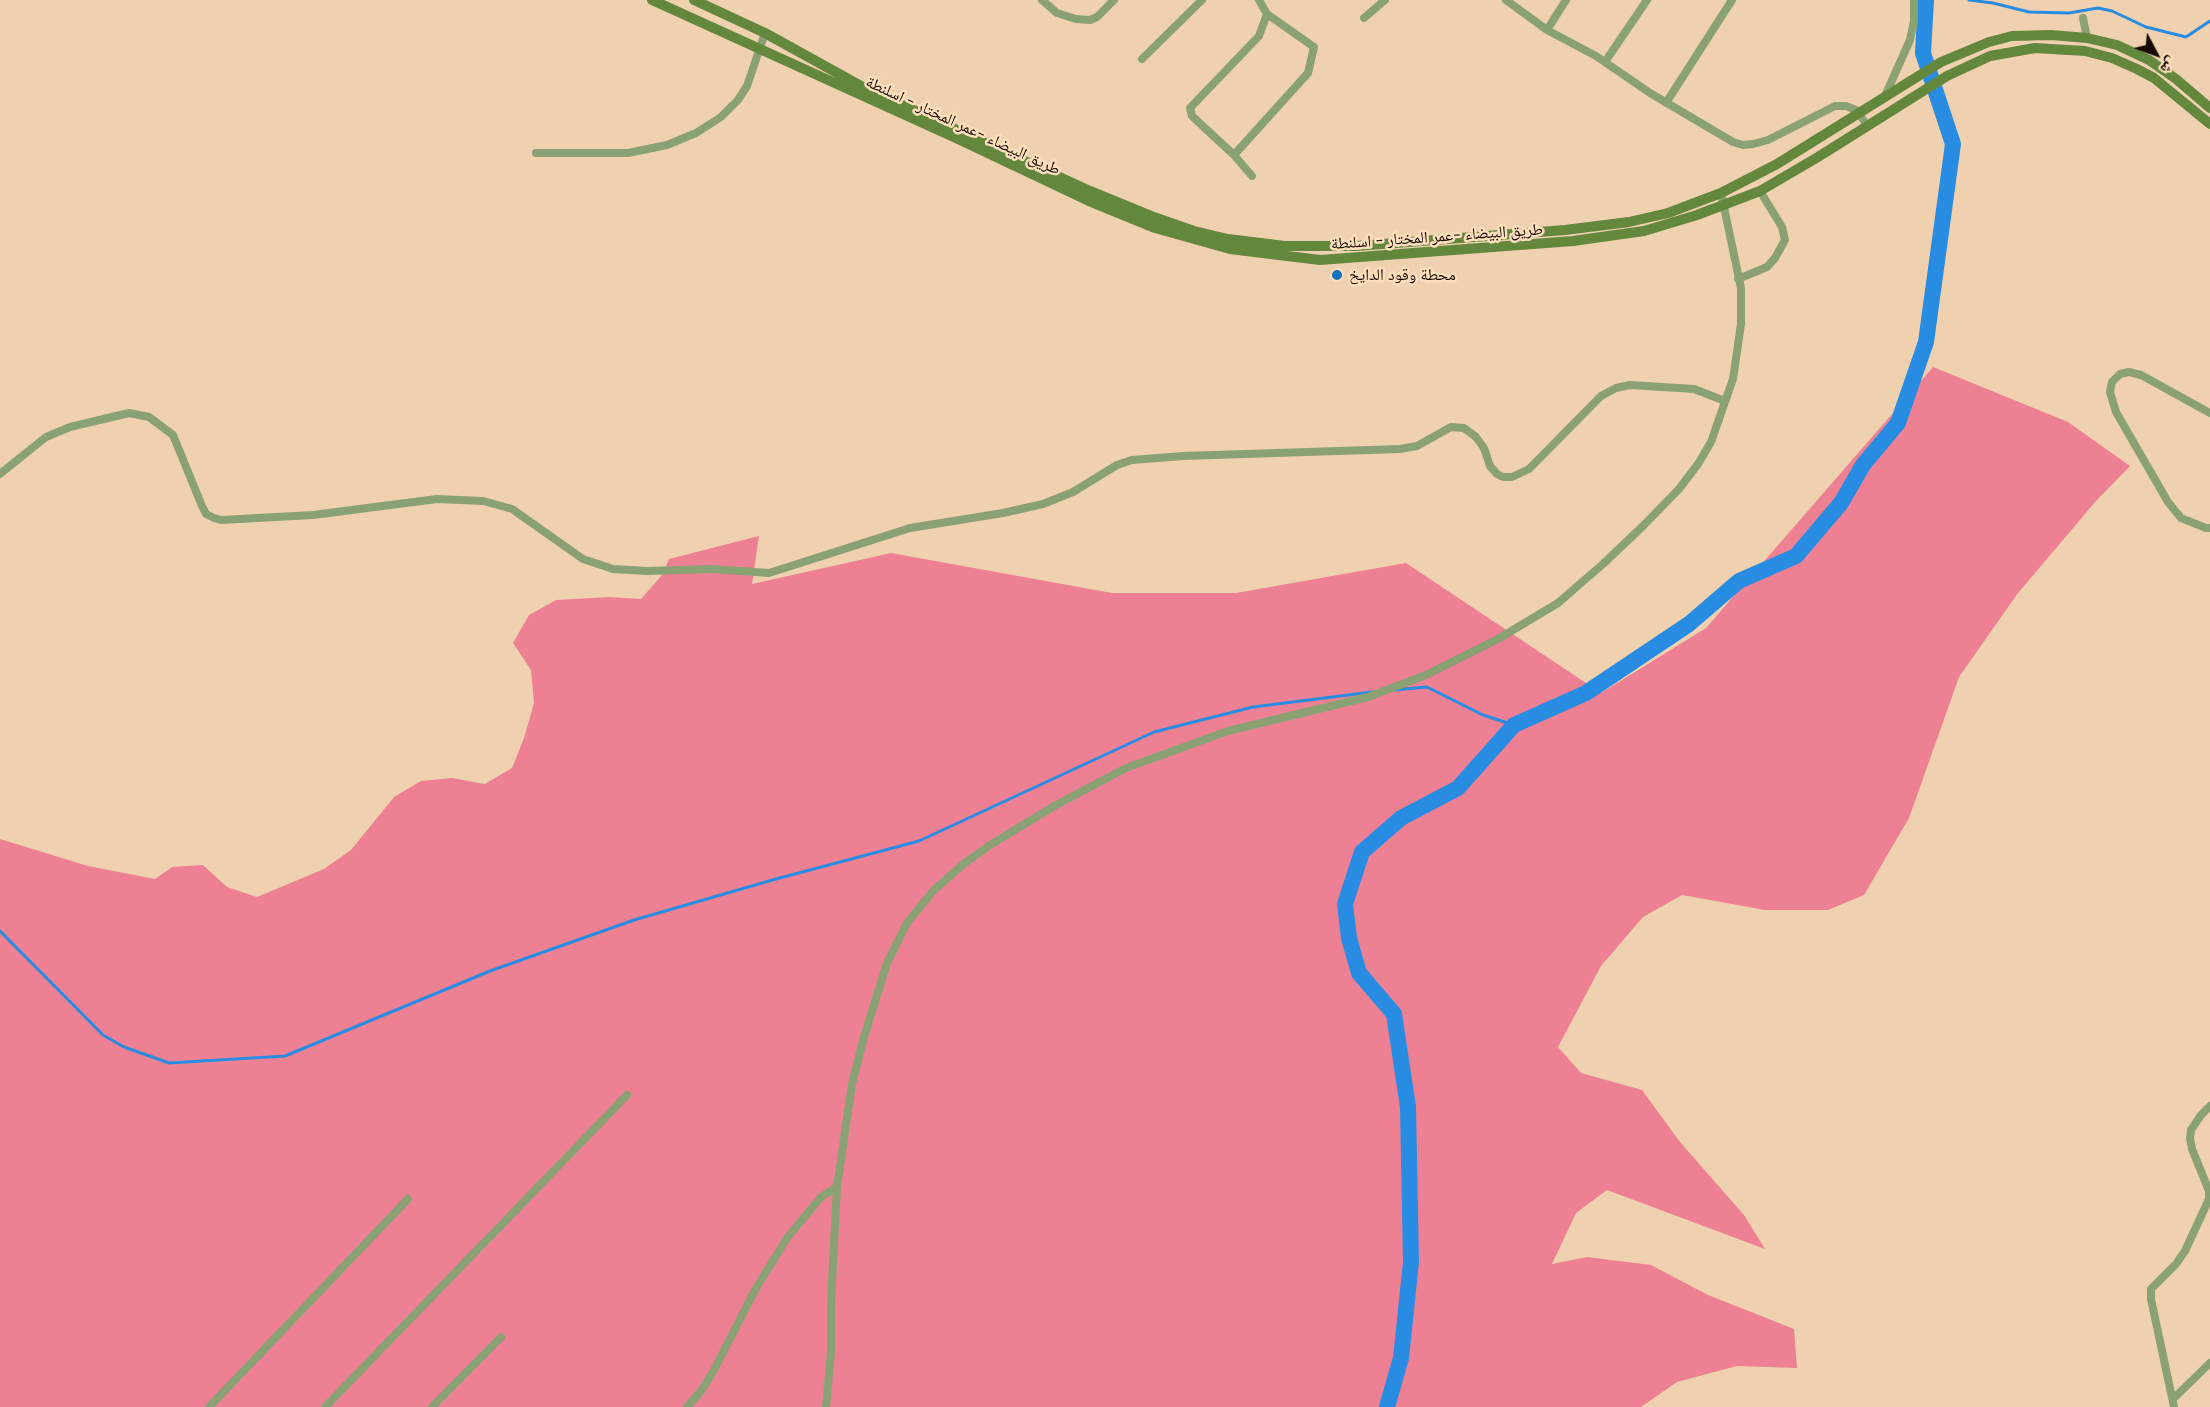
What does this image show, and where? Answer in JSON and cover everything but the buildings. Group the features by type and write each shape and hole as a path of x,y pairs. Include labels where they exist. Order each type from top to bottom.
{"main road":[{"name":"طريق البيضاء -عمر المختار - اسلنطة","path":"652,0 1089,201 1155,228 1230,249 1320,260 1506,248 1573,242 1644,231 1724,205 1760,190 1818,157 1947,76 1989,57 2035,48 2085,51 2112,58 2154,78 2210,124"},
{"name":"طريق البيضاء -عمر المختار - اسلنطة","path":"694,0 765,33 859,85 1090,191 1194,231 1228,239 1286,246 1321,247 1565,230 1629,222 1658,215 1721,193 1777,164 1861,114 1941,62 1989,42 2012,36 2051,34 2087,38 2117,45 2149,60 2210,108"}],"street":[{"path":"1042,0 1057,13 1076,19 1090,20 1098,17 1114,0"},
{"path":"1142,59 1202,0"},
{"path":"1234,155 1308,73 1314,47 1267,14 1260,0"},
{"path":"1364,18 1385,0"},
{"path":"1506,0 1547,30 1605,62 1666,103 1743,145 1768,140 1835,106 1851,107 1861,114 1867,125"},
{"path":"1547,30 1566,0"},
{"path":"1605,62 1647,0"},
{"path":"1666,103 1732,0"},
{"path":"1884,98 1910,40 1914,21 1914,0"},
{"path":"1252,176 1234,155 1192,116 1190,108 1259,36 1267,14"},
{"path":"2083,18 2087,38"},
{"path":"536,153 628,153 667,145 696,132 721,117 738,100 747,86 765,33"},
{"path":"1738,279 1767,267 1785,240 1782,227 1760,190"},
{"path":"826,1407 831,1352 831,1301 837,1188 852,1084 887,963 907,923 933,891 962,865 990,845 1056,805 1126,768 1228,731 1368,697 1426,675 1498,639 1558,603 1643,526 1679,489 1712,442 1732,379 1741,324 1741,288 1721,193"},
{"path":"2210,413 2141,375 2129,372 2120,374 2112,382 2110,392 2116,412 2168,502 2181,518 2210,528"},
{"path":"0,474 26,452 53,434 70,427 129,413 149,417 173,435 202,507 206,514 221,520 313,515 437,499 472,500 498,504 512,509 583,559 613,569 647,571 711,569 769,573 910,528 1043,504 1073,492 1117,465 1132,460 1183,456 1400,449 1417,446 1451,427 1464,428 1476,437 1484,447 1490,466 1497,474 1512,477 1529,469 1601,396 1616,388 1630,385 1694,389 1725,401"},
{"path":"325,1407 627,1095"},
{"path":"2173,1403 2151,1299 2151,1289 2180,1259 2209,1199 2209,1191 2192,1149 2190,1138 2191,1130 2210,1106"},
{"path":"687,1407 713,1372 755,1290 787,1238 821,1197 837,1188"},
{"path":"209,1407 408,1199"},
{"path":"432,1407 501,1337"},
{"path":"2173,1403 2210,1363"}],"shaded area":[{"path":"1933,367 2068,422 2130,466 2096,501 2018,593 1959,677 1909,818 1864,895 1828,910 1765,910 1682,895 1643,917 1601,966 1558,1047 1581,1073 1642,1090 1680,1142 1744,1215 1765,1249 1607,1190 1576,1213 1552,1264 1587,1257 1651,1265 1708,1295 1794,1329 1797,1368 1737,1366 1677,1382 1641,1407 0,1407 0,839 88,866 155,879 172,867 203,865 227,887 257,897 324,869 351,850 394,797 421,781 452,778 485,784 512,768 534,703 531,670 513,643 529,615 556,600 609,597 641,599 662,575 669,559 759,536 752,584 891,553 1112,593 1236,593 1406,563 1601,693 1706,628"}],"waterway":[{"path":"1387,1407 1401,1358 1411,1262 1408,1107 1394,1014 1359,973 1349,938 1345,904 1362,852 1401,818 1458,788 1514,725 1586,693 1689,624 1739,581 1796,556 1841,503 1863,465 1898,423 1926,342 1953,144 1923,53 1926,0"},
{"path":"1969,0 2029,12 2069,13 2098,8 2112,11 2146,27 2186,37 2210,21"},
{"path":"1394,690 1427,687 1483,715 1514,725"},
{"path":"0,931 103,1035 124,1047 169,1063 285,1056 490,971 634,920 919,841 1154,732 1253,707 1372,692"}],"place":[{"name":"محطة وقود الدايخ","path":"1337,275"}]}
